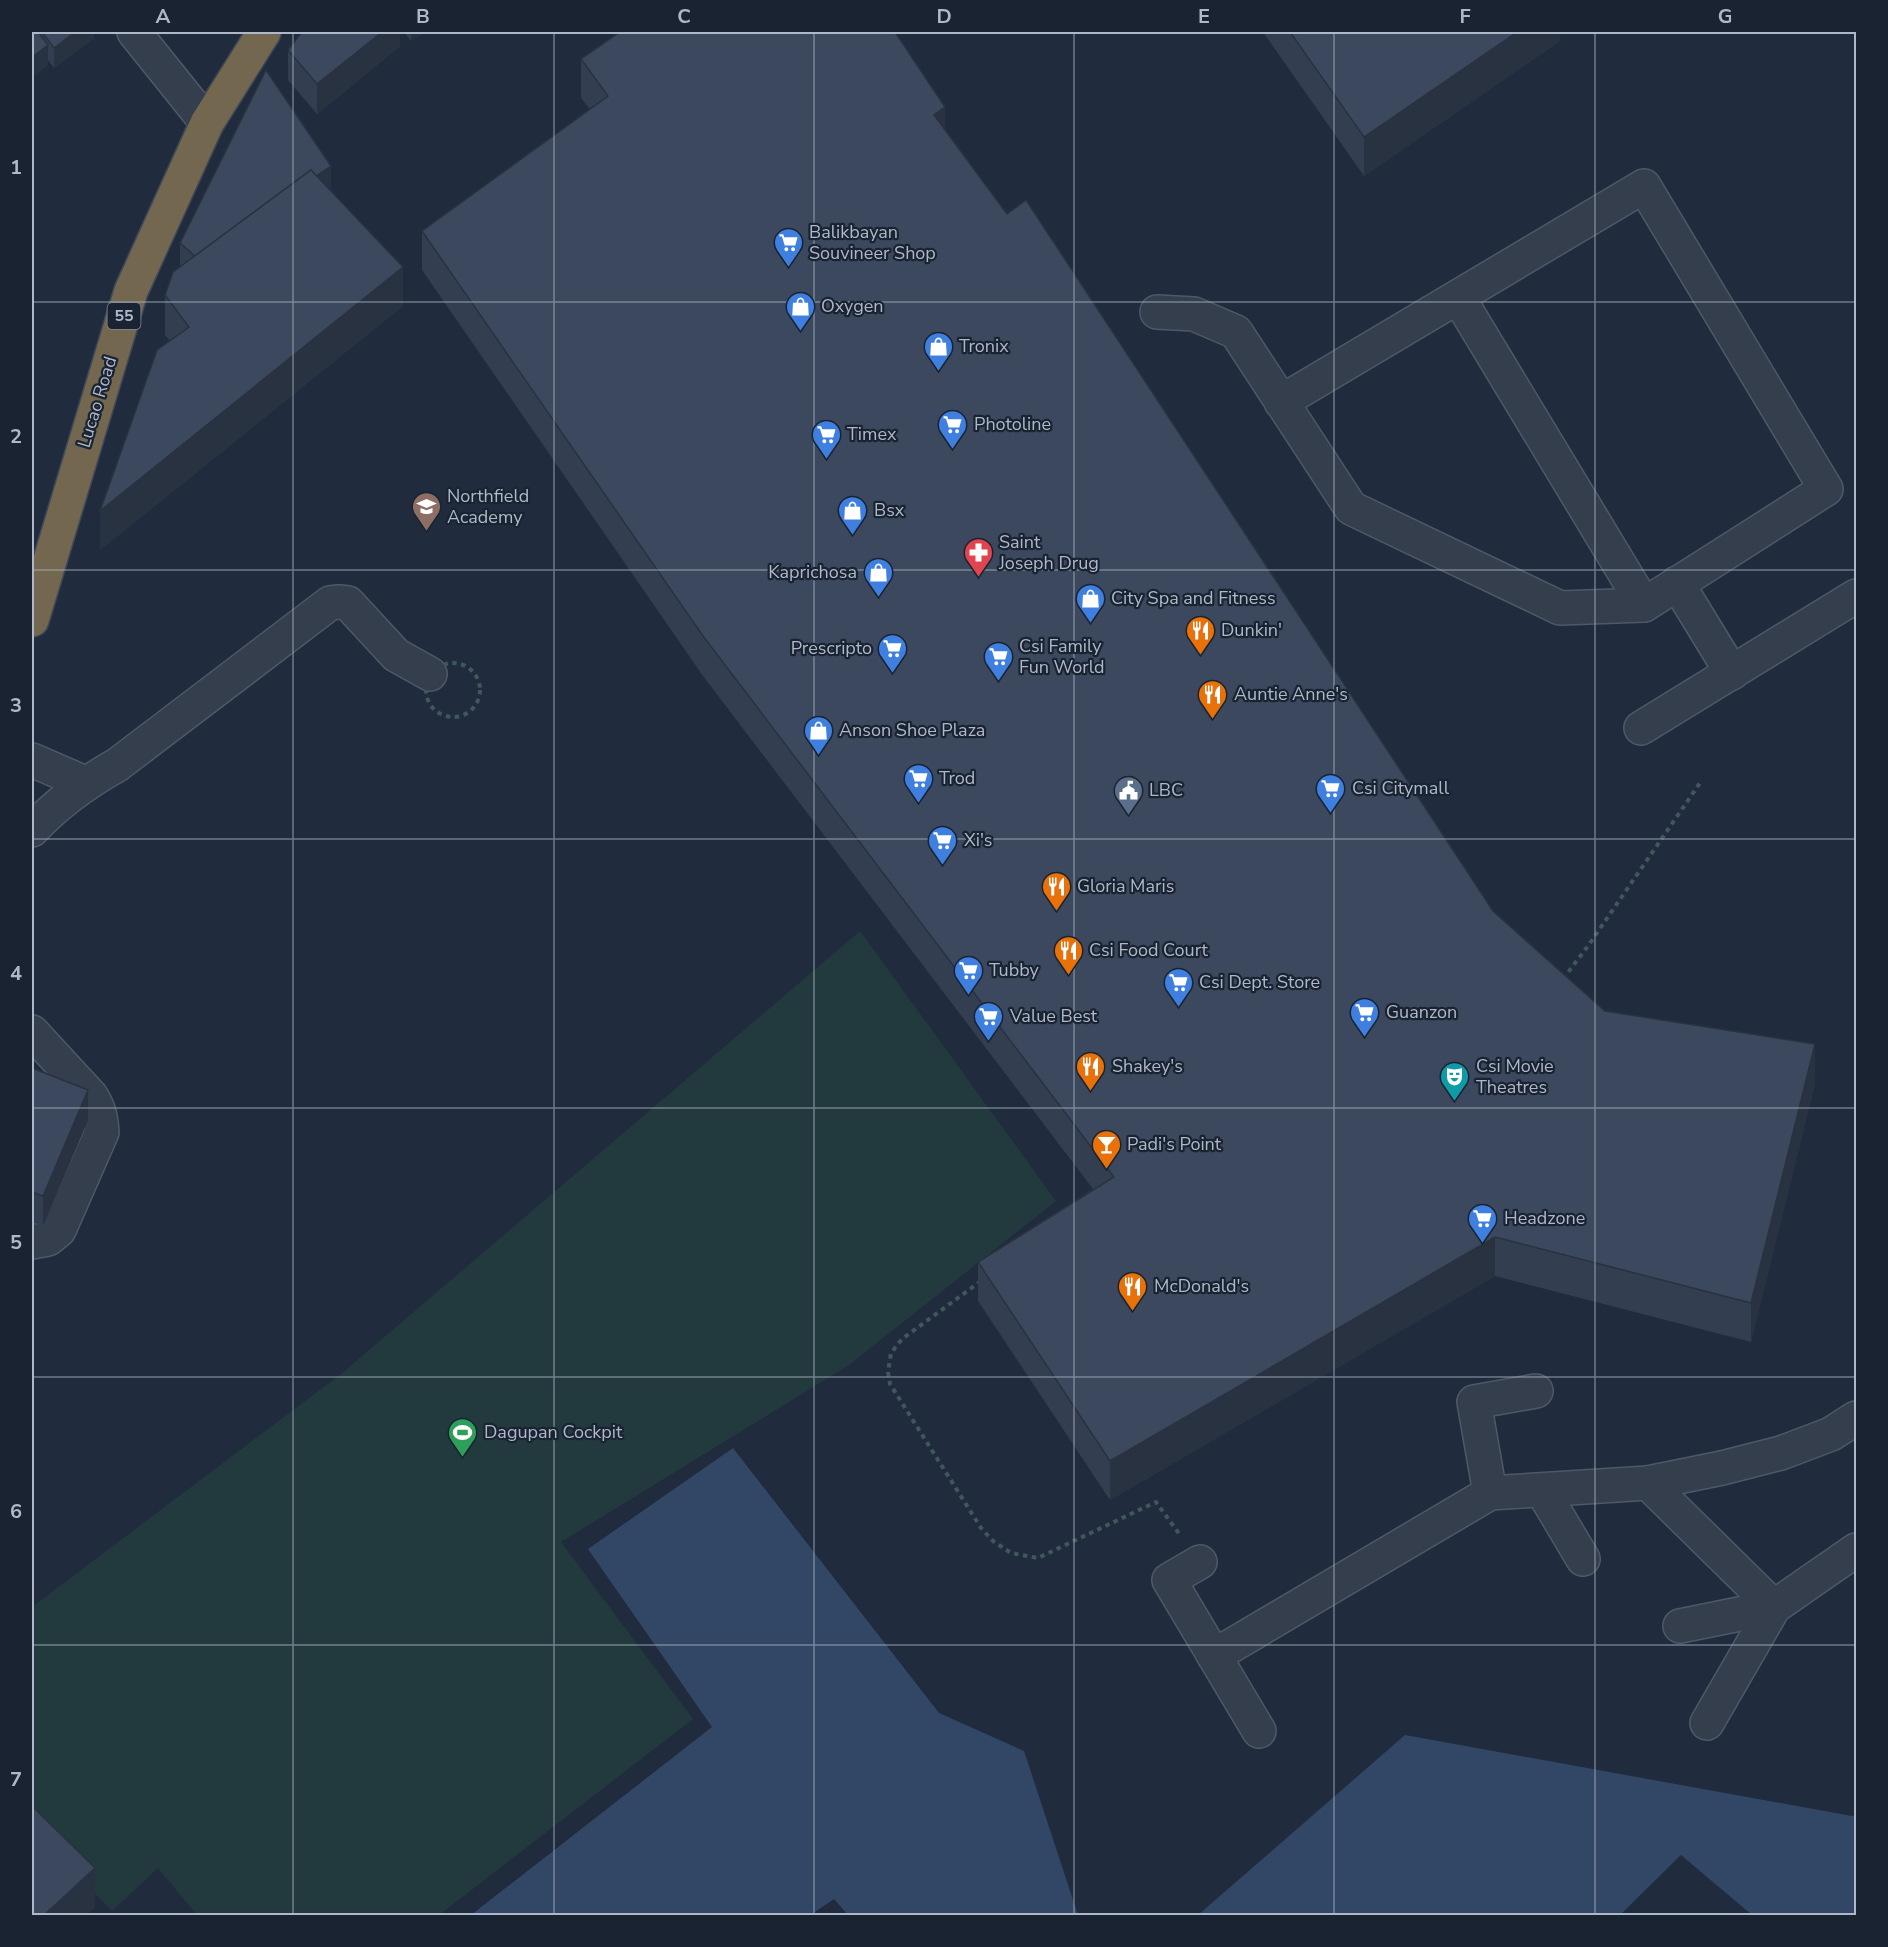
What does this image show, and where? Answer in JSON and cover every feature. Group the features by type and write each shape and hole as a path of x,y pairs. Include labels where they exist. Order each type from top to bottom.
{"highway":[{"name":"Lucao Road","path":"32,620 131,291 207,123 264,32"}],"street":[{"path":"134,32 207,123"},
{"path":"1157,312 1194,314 1236,332 1281,402 1351,508 1560,608 1644,605 1826,489 1644,186 1281,402"},
{"path":"1458,297 1644,605"},
{"path":"1677,584 1732,673"},
{"path":"1641,728 1857,596"},
{"path":"32,830 44,816 85,783 117,765 330,603 348,603 396,655 430,674"},
{"path":"32,760 85,783"},
{"path":"32,1032 91,1096 102,1119 102,1132 59,1230 48,1239 32,1242"},
{"path":"1490,1494 1474,1402 1536,1391"},
{"path":"1214,1656 1490,1494 1648,1483 1722,1468 1781,1453 1831,1434 1857,1418"},
{"path":"1648,1483 1774,1607"},
{"path":"1542,1490 1583,1559"},
{"path":"1680,1626 1774,1607 1857,1550"},
{"path":"1200,1562 1169,1580 1259,1731"},
{"path":"1707,1723 1774,1607"}],"path":[{"path":"1561,981 1588,946 1702,780"},
{"path":"982,1281 902,1339 891,1353 888,1372 890,1383 981,1528 993,1541 1011,1553 1038,1558 1156,1502 1200,1562"}],"green space":[{"name":"Dagupan Cockpit","path":"860,931 1056,1201 849,1365 561,1542 693,1719 439,1915 197,1915 158,1868 112,1911 32,1829 32,1607 341,1374"}],"water":[{"path":"733,1448 939,1713 1024,1751 1078,1915 848,1915 834,1899 809,1916 471,1915 712,1727 588,1549"},
{"path":"1405,1735 1856,1815 1856,1915 1752,1915 1681,1855 1620,1915 1198,1915"}],"building":[{"path":"32,32 38,32 48,45 32,57"},
{"path":"42,32 75,32 54,48"},
{"path":"302,32 382,32 317,84 288,50"},
{"path":"620,32 895,32 945,107 934,115 1007,214 1026,200 1493,911 1605,1011 1815,1044 1751,1303 1495,1237 1110,1461 978,1262 1114,1177 703,636 422,231 608,96 581,59"},
{"path":"1290,32 1517,32 1364,137"},
{"path":"266,70 331,166 316,176 311,170 195,256 180,243"},
{"path":"311,170 403,267 100,511 157,350 189,327 165,295 173,272"},
{"path":"32,1068 88,1090 43,1196 32,1192"},
{"path":"32,1806 95,1868 43,1916 32,1916"}],"place":[{"name":"Balikbayan Souvineer Shop","path":"788,268"},
{"name":"Oxygen","path":"800,332"},
{"name":"Tronix","path":"938,372"},
{"name":"Photoline","path":"953,450"},
{"name":"Timex","path":"826,460"},
{"name":"Northfield Academy","path":"426,532"},
{"name":"Bsx","path":"853,536"},
{"name":"Saint Joseph Drug","path":"978,578"},
{"name":"Kaprichosa","path":"878,598"},
{"name":"City Spa and Fitness","path":"1090,624"},
{"name":"Dunkin'","path":"1200,656"},
{"name":"Prescripto","path":"893,674"},
{"name":"Csi Family Fun World","path":"998,682"},
{"name":"Auntie Anne's","path":"1213,720"},
{"name":"Anson Shoe Plaza","path":"818,756"},
{"name":"Trod","path":"918,804"},
{"name":"Csi Citymall","path":"1331,814"},
{"name":"LBC","path":"1128,816"},
{"name":"Xi's","path":"943,866"},
{"name":"Gloria Maris","path":"1056,912"},
{"name":"Csi Food Court","path":"1068,976"},
{"name":"Tubby","path":"968,996"},
{"name":"Csi Dept. Store","path":"1178,1008"},
{"name":"Guanzon","path":"1365,1038"},
{"name":"Value Best","path":"989,1042"},
{"name":"Shakey's","path":"1091,1092"},
{"name":"Csi Movie Theatres","path":"1455,1102"},
{"name":"Padi's Point","path":"1106,1170"},
{"name":"Headzone","path":"1483,1244"},
{"name":"McDonald's","path":"1133,1312"},
{"name":"Dagupan Cockpit","path":"463,1458"}]}
